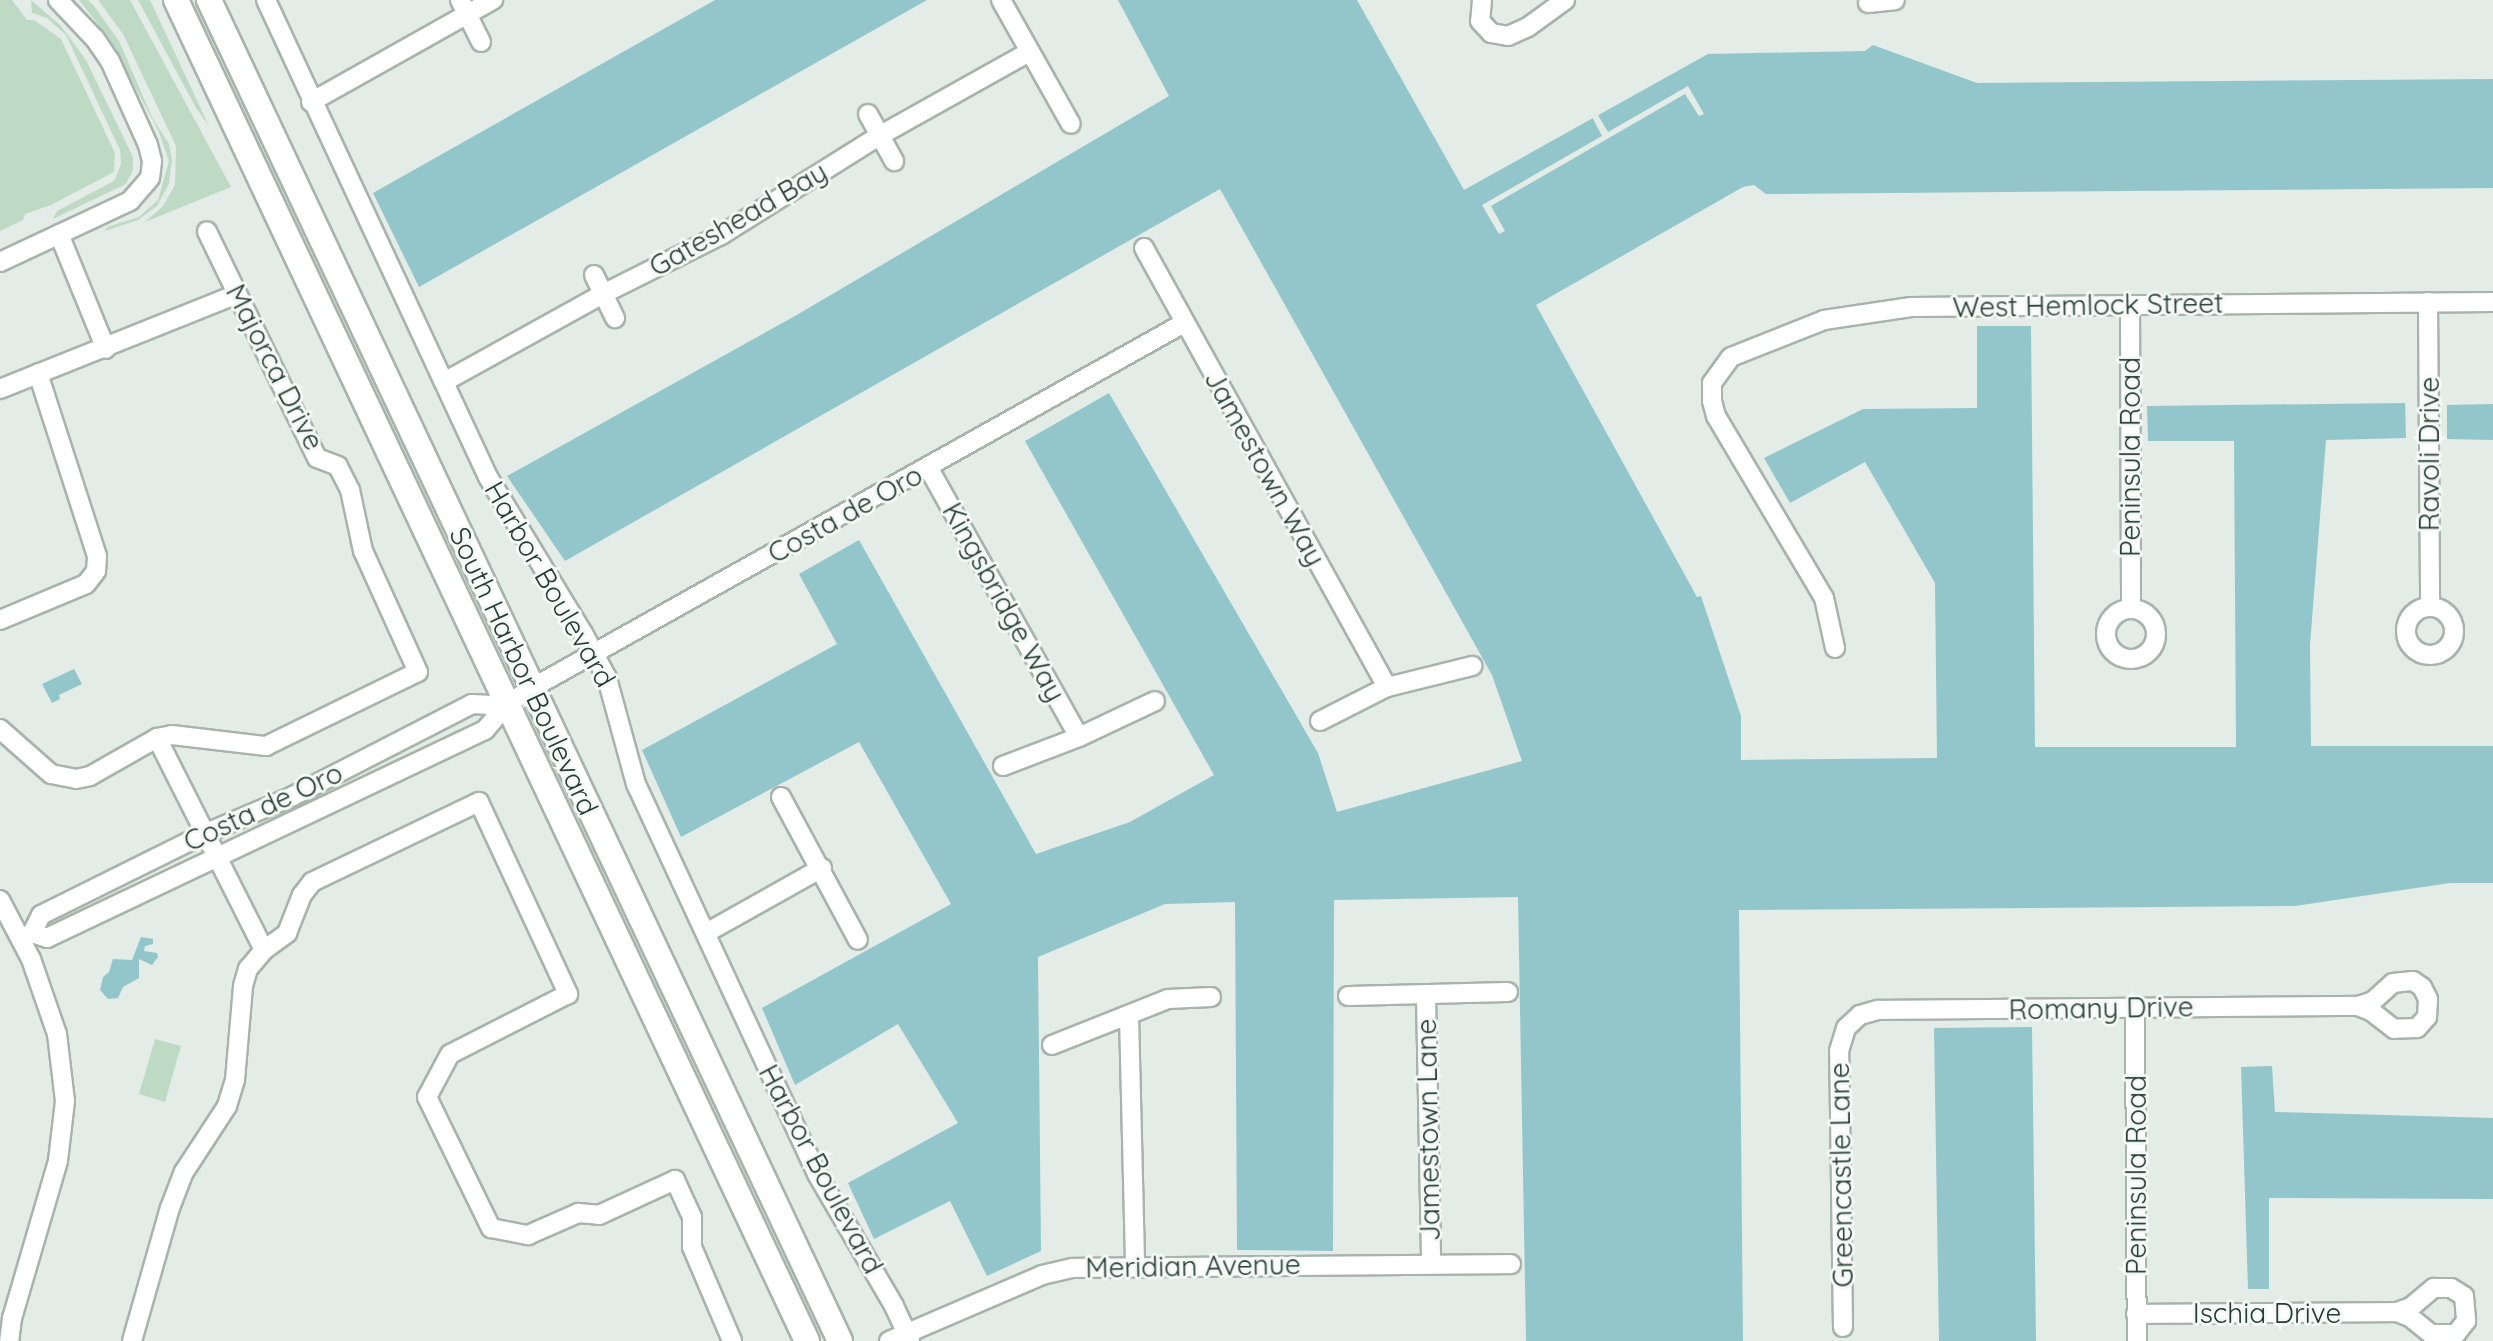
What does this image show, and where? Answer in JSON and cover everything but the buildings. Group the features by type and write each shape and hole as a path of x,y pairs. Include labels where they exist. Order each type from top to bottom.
{"main road":[{"name":"South Harbor Boulevard","path":"176,0 505,706 807,1341"},
{"name":"South Harbor Boulevard","path":"209,0 840,1341"}],"street":[{"path":"0,262 130,201 150,178 152,161 110,61 86,28 58,0"},
{"name":"Harbor Boulevard","path":"266,0 488,477 595,655 617,704 636,784 817,1174 894,1306 902,1338"},
{"path":"311,102 464,7 493,0"},
{"path":"1001,0 1071,124"},
{"path":"1482,0 1480,21 1491,33 1508,36 1528,27 1565,0"},
{"path":"1868,3 1895,0"},
{"path":"464,7 481,42"},
{"name":"Gateshead Bay","path":"444,382 603,294 721,235 879,136 1029,52"},
{"path":"868,114 894,161"},
{"name":"Majorca Drive","path":"157,738 185,734 266,746 418,672 363,551 350,490 338,466 317,458 207,231"},
{"path":"59,234 106,349"},
{"name":"Jamestown Way","path":"1144,248 1387,687"},
{"path":"594,275 615,318"},
{"path":"0,389 237,294"},
{"name":"Ravoli Drive","path":"2428,302 2430,607"},
{"name":"West Hemlock Street","path":"1835,648 1824,598 1716,416 1711,389 1717,373 1731,357 1824,320 1911,307 2493,302"},
{"name":"Peninsula Road","path":"2130,305 2131,609"},
{"name":"Costa de Oro","path":"505,706 472,704 293,796 204,834 41,915 27,936 47,938 485,730 505,706 532,688 1184,323"},
{"path":"0,620 86,584 96,571 97,556 38,373"},
{"name":"Kingsbridge Way","path":"928,467 1079,737"},
{"path":"1320,721 1387,687 1472,666"},
{"path":"1003,766 1079,737 1155,701"},
{"path":"0,729 51,774 76,779 90,776 157,738 264,950"},
{"path":"781,797 822,868 858,940"},
{"path":"132,1341 170,1208 184,1172 227,1106 235,1080 243,986 248,969 264,950 287,933 302,895 312,882 479,802 568,994 450,1054 427,1097 491,1228 528,1235 578,1213 599,1215 675,1180 692,1217 692,1247 732,1341"},
{"path":"706,933 822,868"},
{"path":"0,900 27,936 57,1034 65,1101 58,1161 12,1318 9,1341"},
{"name":"Jamestown Lane","path":"1348,996 1508,992"},
{"name":"Jamestown Lane","path":"1426,996 1431,1264"},
{"path":"1052,1045 1168,999 1211,997"},
{"name":"Romany Drive","path":"1849,1025 1860,1015 1878,1010 2358,1006"},
{"name":"Peninsula Road","path":"2135,1008 2137,1341"},
{"path":"1129,1016 1135,1266"},
{"name":"Greencastle Lane","path":"1843,1327 1839,1051 1849,1025"},
{"name":"Meridian Avenue","path":"902,1338 1042,1275 1072,1268 1511,1264"},
{"name":"Ischia Drive","path":"2136,1314 2397,1312"}],"green space":[{"path":"0,0 12,0 27,20 34,20 61,39 115,153 114,172 51,205 25,214 23,220 0,231"},
{"path":"31,0 61,26 86,60 133,157 133,170 126,184 53,219 57,211 114,181 121,164 120,150 66,35 47,18 32,13"},
{"path":"79,0 88,0 94,6 119,41 153,119 169,144 172,160 169,184 157,206 138,220 105,231 107,227 139,217 158,200 169,161 159,132 110,40"},
{"path":"98,0 130,0 231,187 145,222 163,206 175,185 176,146 123,34"},
{"path":"138,0 150,0 209,126 196,108"},
{"path":"155,1039 181,1046 165,1102 139,1094"}],"water":[{"path":"715,0 927,0 419,287 373,193"},
{"path":"1118,0 1357,0 1464,190 1708,54 1865,51 1873,45 1977,83 2493,79 2493,188 1766,194 1754,185 1743,187 1536,305 1697,597 1701,596 1741,716 1741,760 1937,758 1935,583 1865,462 1790,503 1764,458 1863,409 1977,408 1977,326 2031,326 2035,747 2236,747 2234,441 2148,441 2147,406 2405,403 2406,438 2326,440 2310,645 2311,746 2493,746 2493,883 2450,883 2295,906 1739,910 1743,1341 1526,1341 1518,897 1334,900 1333,1251 1237,1250 1235,902 1165,904 1038,957 1041,1251 987,1276 950,1201 874,1239 848,1183 958,1123 898,1024 795,1085 762,1008 951,904 859,742 681,837 642,750 837,644 799,574 859,540 1036,854 1130,822 1214,775 1025,441 1109,393 1318,753 1337,812 1522,761 1492,675 1220,189 565,561 507,476 795,316 1169,96"},
{"path":"2493,404 2493,440 2447,439 2447,405"},
{"path":"74,669 82,684 59,695 60,699 52,703 42,684"},
{"path":"141,937 153,939 153,944 145,946 144,951 157,953 158,957 152,965 139,959 139,978 123,987 118,998 108,999 100,990 103,977 109,972 113,959 132,960"},
{"path":"2032,1027 2036,1341 1939,1341 1934,1028"},
{"path":"2272,1066 2275,1112 2493,1118 2493,1199 2269,1198 2269,1289 2248,1289 2241,1067"}],"pier":[{"path":"1688,86 1704,114 1699,116 1685,94 1491,206 1505,231 1499,234 1482,205 1602,136 1591,115 1596,112 1608,132"}]}
